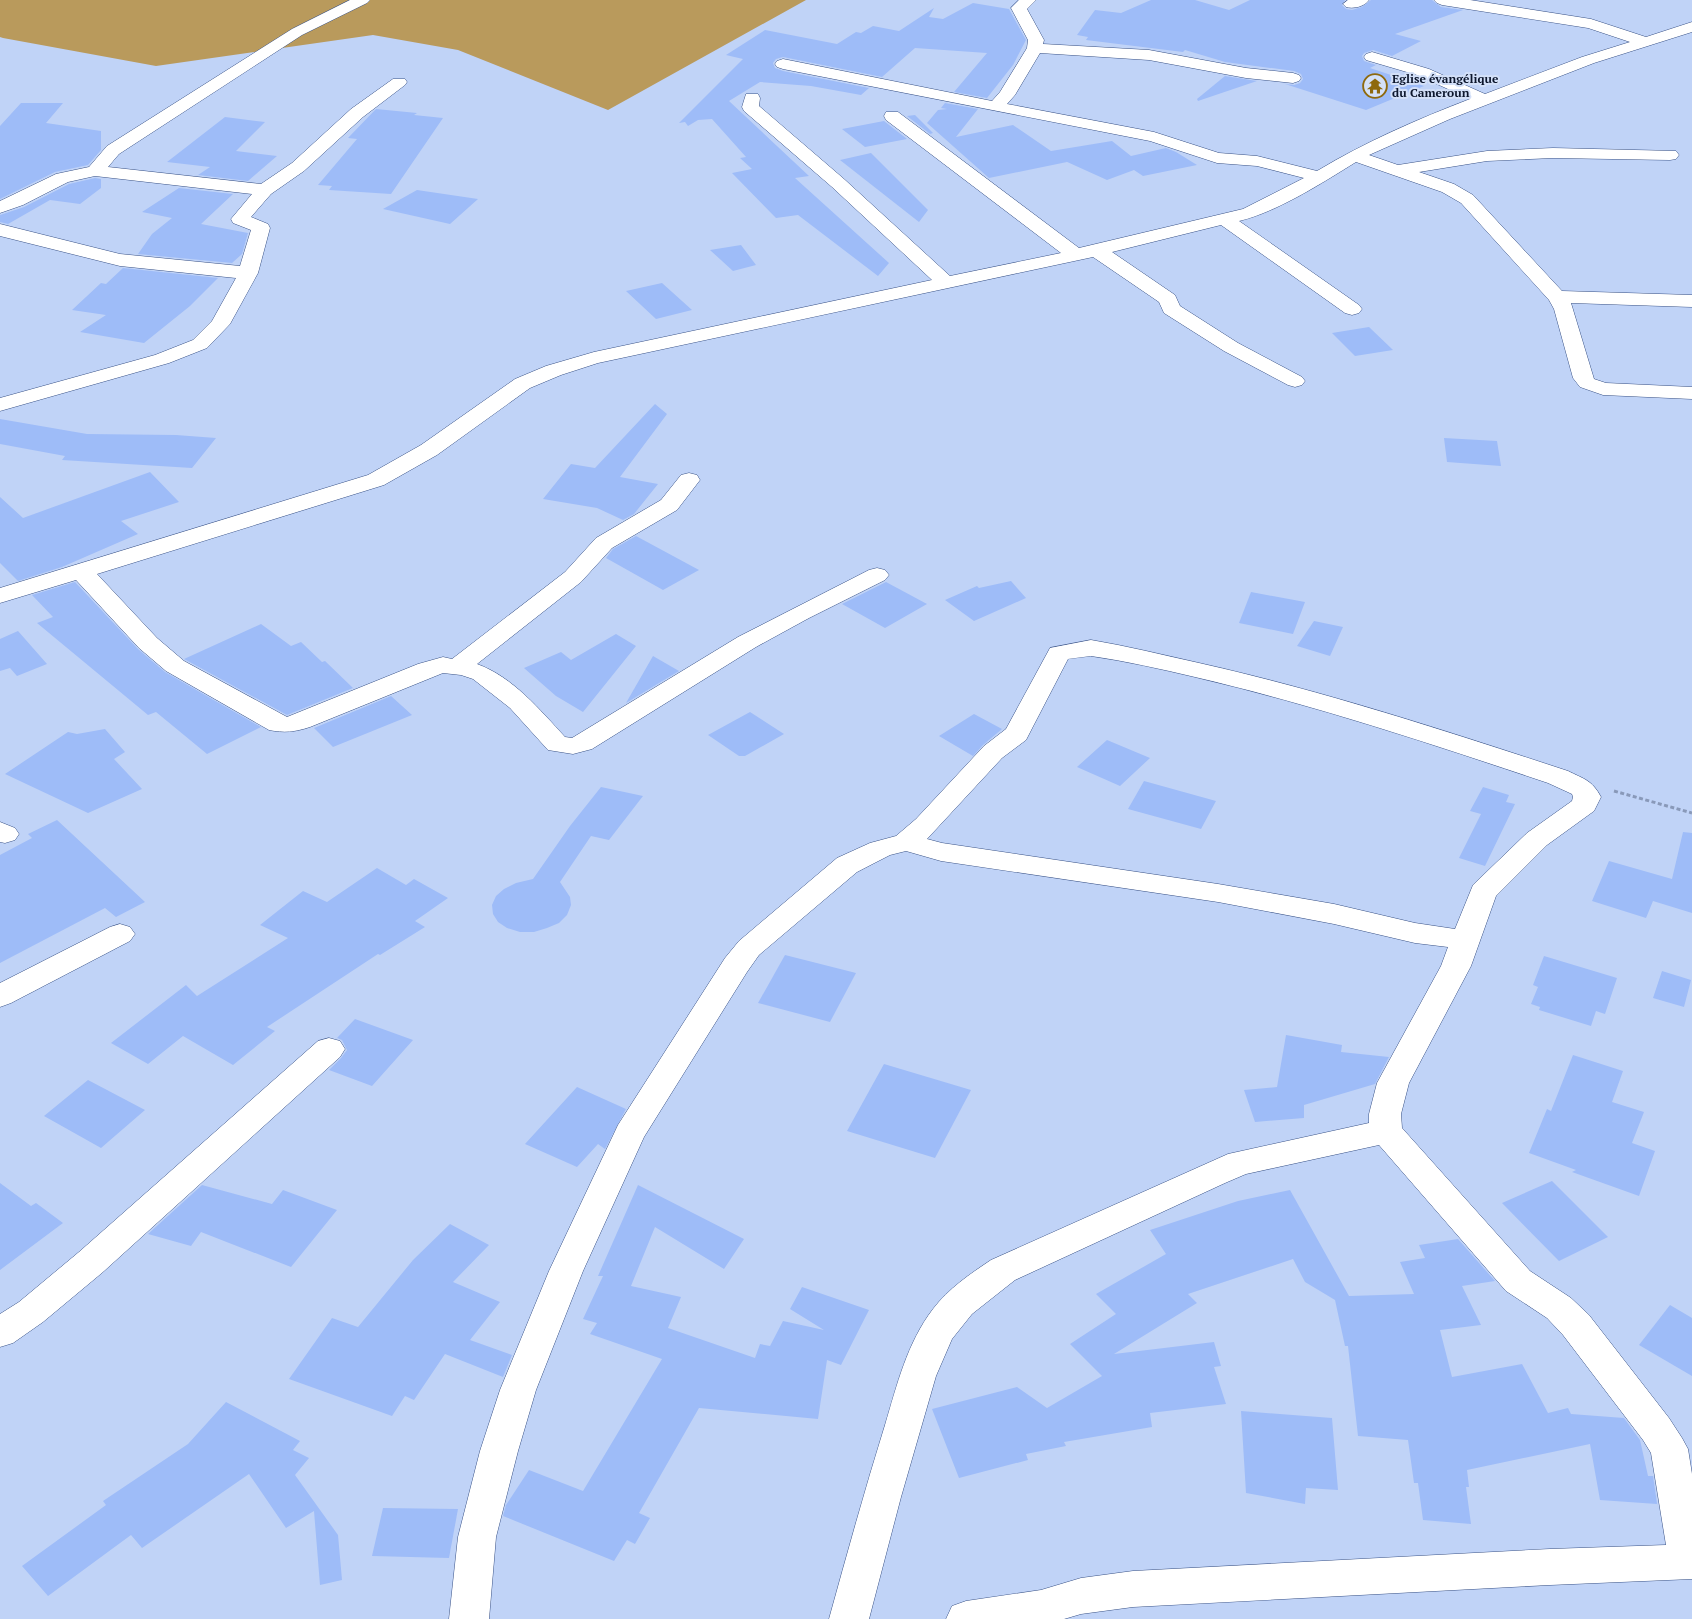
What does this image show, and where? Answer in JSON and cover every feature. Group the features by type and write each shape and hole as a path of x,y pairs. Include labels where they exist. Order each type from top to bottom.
{"street":[{"path":"95,171 113,150 239,69 297,32 362,0"},
{"path":"1001,108 998,104 1008,95 1036,48 1036,40 1019,8 1028,0"},
{"path":"1442,0 1591,24 1647,42"},
{"path":"0,596 376,480 421,456 504,395 529,380 560,368 594,358 1076,255 1249,212 1271,203 1320,177 1354,156 1444,115 1588,60 1692,26"},
{"path":"1036,48 1149,54 1246,73 1293,78"},
{"path":"1372,57 1423,72 1485,100"},
{"path":"782,64 921,94 1154,137 1217,158 1257,160 1320,177"},
{"path":"0,405 162,359 200,344 220,324 248,273 261,228 240,220 265,190 298,166 357,113 399,82"},
{"path":"752,98 750,107 838,183 946,283"},
{"path":"892,116 1076,255"},
{"path":"1396,170 1487,156 1553,153 1670,155"},
{"path":"1354,156 1448,188 1467,199 1557,297 1564,309 1587,383 1603,389 1692,393"},
{"path":"0,208 62,178 95,171 265,190"},
{"path":"0,189 41,188"},
{"path":"1224,218 1352,309"},
{"path":"0,230 120,260 248,273"},
{"path":"1096,250 1168,299 1171,309 1231,347 1295,381"},
{"path":"1557,297 1692,301"},
{"path":"456,668 573,577 604,543 669,505 689,480"},
{"path":"82,572 148,643 175,666 278,724 289,725 301,721 427,669 443,665 466,668 482,674 519,703 557,744 573,746 583,744 747,642 877,575"},
{"path":"469,1619 477,1537 499,1451 516,1399 566,1272 629,1134 736,964 749,948 846,865 880,849 906,842 926,824 993,752 1016,734 1059,653 1091,648 1118,652 1258,684 1331,704 1558,778 1583,789 1586,796 1584,806 1537,839 1483,892 1456,966 1393,1083 1385,1114 1386,1131 1518,1281 1559,1308 1576,1325 1656,1429 1669,1448 1690,1563 1550,1567 1133,1589 1081,1596 1042,1608 966,1619"},
{"path":"906,842 941,852 1218,893 1334,914 1415,932 1466,940"},
{"path":"0,996 120,934"},
{"path":"0,1333 31,1312 91,1262 329,1048"},
{"path":"849,1619 878,1504 924,1356 939,1328 955,1307 1002,1270 1213,1174 1240,1163 1386,1131"}],"path":[{"path":"1583,789 1621,792 1692,813"}],"shaded area":[{"path":"0,0 806,0 608,110 458,50 373,35 156,66 0,37"}],"building":[{"path":"1151,0 1195,0 1229,10 1250,0 1345,0 1342,5 1346,9 1352,10 1362,7 1371,0 1432,0 1441,7 1463,10 1395,34 1421,41 1392,56 1373,50 1364,53 1362,56 1364,61 1376,65 1370,68 1424,86 1366,110 1285,84 1294,85 1300,83 1303,79 1301,74 1294,71 1225,62 1185,50 1183,52 1086,40 1088,37 1077,35 1095,10 1121,13"},
{"path":"973,3 1009,9 1026,40 1013,65 987,98 954,92 987,53 915,48 882,77 783,57 776,59 773,63 775,68 783,71 869,88 861,95 811,86 760,82 729,101 809,176 795,178 889,263 878,276 798,215 776,218 732,173 752,169 740,158 746,157 712,119 698,120 688,126 685,122 679,123 743,59 726,55 765,30 837,44 856,32 861,33 873,26 899,31 934,8 929,17 943,19"},
{"path":"1225,76 1257,81 1198,101 1197,99"},
{"path":"21,103 63,103 46,123 101,131 101,150 88,165 55,172 0,199 0,126"},
{"path":"945,103 978,109 956,137 1013,125 1051,151 1112,141 1131,156 1166,148 1197,165 1143,176 1134,170 1107,180 1065,161 1067,162 989,178 927,123 938,110 947,109 941,108"},
{"path":"376,109 443,118 391,194 329,190 332,186 318,185 357,139 348,138"},
{"path":"915,115 933,133 930,134 907,116"},
{"path":"225,117 265,122 236,151 277,156 248,181 198,175 210,167 167,162"},
{"path":"884,121 907,139 865,147 842,129"},
{"path":"871,153 928,210 919,222 840,160"},
{"path":"95,178 101,179 101,188 80,204 50,200 8,224 0,222 0,215 24,207 69,184"},
{"path":"179,188 233,194 201,224 248,233 242,254 232,263 138,254 152,234 172,218 142,212"},
{"path":"417,190 478,199 450,224 383,209"},
{"path":"741,245 756,265 733,271 710,250"},
{"path":"123,268 218,278 190,306 144,343 80,332 106,315 72,310 101,283 106,284"},
{"path":"662,283 692,310 656,319 626,291"},
{"path":"1369,327 1393,350 1355,356 1332,333"},
{"path":"655,404 667,414 620,477 658,484 634,514 623,520 597,508 543,499 571,464 595,468"},
{"path":"0,419 87,434 176,435 216,438 192,468 62,460 65,456 0,444"},
{"path":"1444,438 1497,441 1501,466 1447,462"},
{"path":"150,472 179,502 121,521 138,534 62,567 18,581 0,563 0,497 23,518"},
{"path":"636,536 699,570 663,590 606,558 613,549"},
{"path":"1011,581 1026,598 974,621 945,600 977,586 979,588"},
{"path":"75,582 138,649 165,672 261,727 207,754 156,712 148,715 37,623 53,617 32,595"},
{"path":"886,582 927,604 885,628 842,604"},
{"path":"1251,592 1305,602 1293,634 1239,623"},
{"path":"1314,621 1343,627 1330,656 1297,646"},
{"path":"261,624 291,646 301,642 322,662 325,661 353,688 287,715 184,659"},
{"path":"18,631 47,664 17,676 10,668 0,671 0,639"},
{"path":"616,634 636,646 583,712 556,696 524,668 561,652 571,660"},
{"path":"653,656 679,671 626,703"},
{"path":"391,696 412,715 333,747 314,728"},
{"path":"750,712 784,734 745,756 739,756 708,735"},
{"path":"974,714 1002,729 973,756 939,736"},
{"path":"105,729 125,752 114,759 142,789 88,813 5,774 68,732 77,734"},
{"path":"1107,740 1150,758 1120,786 1077,767"},
{"path":"1144,781 1216,801 1201,829 1128,809"},
{"path":"601,787 643,796 609,840 591,836 560,882 570,897 571,905 567,915 559,923 534,932 520,932 507,928 498,922 493,914 492,905 496,896 504,889 516,883 533,879 570,826"},
{"path":"1483,787 1509,795 1506,802 1515,804 1485,866 1459,858 1481,814 1470,811"},
{"path":"57,820 145,902 116,917 105,908 0,963 0,855 32,838 28,834"},
{"path":"1683,832 1692,833 1692,913 1653,901 1646,918 1592,901 1609,861 1672,879"},
{"path":"377,868 406,885 414,879 448,898 415,921 425,927 380,955 378,954 267,1027 275,1031 233,1065 183,1036 148,1064 111,1043 186,985 197,996 288,938 260,925 303,891 327,902"},
{"path":"785,955 856,973 830,1022 758,1003"},
{"path":"1544,956 1617,978 1605,1014 1596,1011 1591,1026 1539,1010 1540,1007 1531,1004 1538,987 1533,985"},
{"path":"1662,971 1691,980 1684,1007 1653,998"},
{"path":"355,1019 413,1040 372,1086 329,1070 347,1050 342,1040 337,1038"},
{"path":"1286,1035 1342,1045 1341,1052 1389,1057 1375,1084 1304,1105 1304,1118 1255,1122 1244,1090 1277,1087"},
{"path":"1573,1055 1623,1071 1612,1102 1644,1112 1632,1143 1655,1151 1639,1196 1572,1172 1576,1170 1529,1153 1547,1109 1551,1111"},
{"path":"884,1064 971,1090 935,1158 847,1131"},
{"path":"88,1080 145,1110 101,1148 44,1116"},
{"path":"577,1087 626,1109 605,1149 598,1144 577,1167 525,1144"},
{"path":"1552,1181 1608,1237 1559,1261 1502,1203"},
{"path":"0,1183 31,1206 36,1203 63,1223 0,1270"},
{"path":"202,1185 272,1204 283,1190 337,1210 291,1267 201,1232 191,1246 148,1234"},
{"path":"638,1185 744,1239 724,1269 655,1227 631,1286 681,1297 668,1328 755,1358 760,1344 770,1346 783,1321 824,1330 790,1309 802,1287 869,1310 841,1365 827,1360 818,1419 699,1408 639,1513 650,1518 635,1544 627,1540 614,1561 503,1516 506,1505 529,1470 583,1491 662,1359 590,1334 597,1323 583,1319 603,1276 598,1276"},
{"path":"1290,1190 1349,1296 1414,1294 1400,1262 1425,1258 1419,1245 1458,1239 1495,1281 1462,1286 1481,1325 1440,1330 1452,1377 1522,1364 1548,1413 1568,1408 1571,1414 1624,1418 1640,1440 1648,1476 1653,1476 1658,1510 1657,1504 1600,1500 1590,1444 1467,1470 1469,1487 1466,1487 1471,1524 1423,1520 1418,1483 1414,1483 1408,1440 1358,1436 1348,1346 1345,1346 1335,1300 1305,1282 1293,1259 1188,1294 1197,1303 1114,1354 1214,1342 1221,1366 1214,1367 1226,1404 1150,1413 1152,1427 1064,1442 1066,1446 1026,1454 1028,1460 959,1478 932,1409 1017,1387 1047,1408 1102,1376 1070,1344 1116,1314 1096,1294 1166,1254 1150,1230 1238,1201"},
{"path":"450,1224 489,1245 453,1282 500,1302 470,1340 512,1355 503,1377 445,1354 414,1400 405,1396 392,1416 289,1379 332,1318 358,1327 413,1260"},
{"path":"1670,1305 1692,1318 1692,1376 1639,1345"},
{"path":"226,1402 300,1441 293,1450 309,1458 295,1475 338,1535 342,1580 320,1585 314,1511 286,1528 249,1474 142,1548 131,1535 48,1596 22,1566 106,1505 103,1501 188,1444"},
{"path":"1241,1411 1332,1418 1338,1490 1306,1488 1305,1504 1246,1493"},
{"path":"383,1508 458,1509 449,1558 372,1556"}],"place":[{"name":"Eglise évangélique du Cameroun","path":"1375,86"}]}
